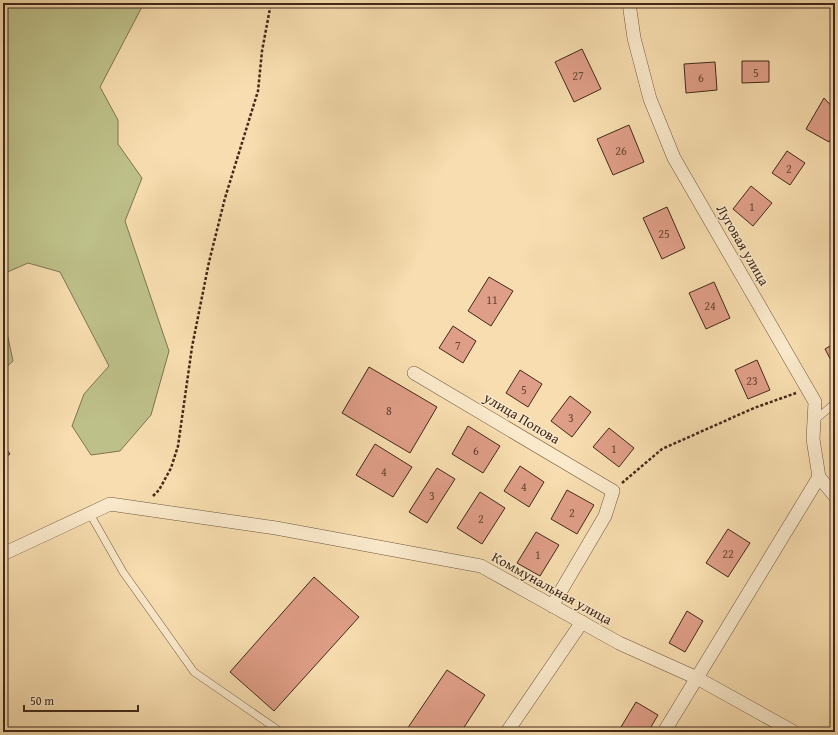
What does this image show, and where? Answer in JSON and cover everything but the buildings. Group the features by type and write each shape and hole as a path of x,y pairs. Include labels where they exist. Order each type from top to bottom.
{"street":[{"name":"Луговая улица","path":"628,3 634,38 650,99 674,158 815,402 813,440 819,477"},
{"name":"улица Попова","path":"414,373 613,491"},
{"path":"664,732 819,477 835,496"},
{"path":"552,606 605,516 613,491"},
{"name":"Коммунальная улица","path":"3,554 110,504 276,528 481,566 620,643 697,678 794,732"},
{"path":"507,732 582,622"}],"lane":[{"path":"814,421 835,403"},
{"path":"90,514 123,572 194,672 281,732"}],"path":[{"path":"140,509 159,490 171,468 178,446 192,347 209,262 225,198 258,91 263,44 271,3"},
{"path":"613,491 662,450 754,408 807,389"}],"green space":[{"path":"3,3 144,3 100,87 118,120 118,144 142,178 125,221 169,351 151,415 120,451 91,455 72,426 84,394 109,366 60,272 28,263 3,274"},
{"path":"3,314 13,361 3,370"}]}
